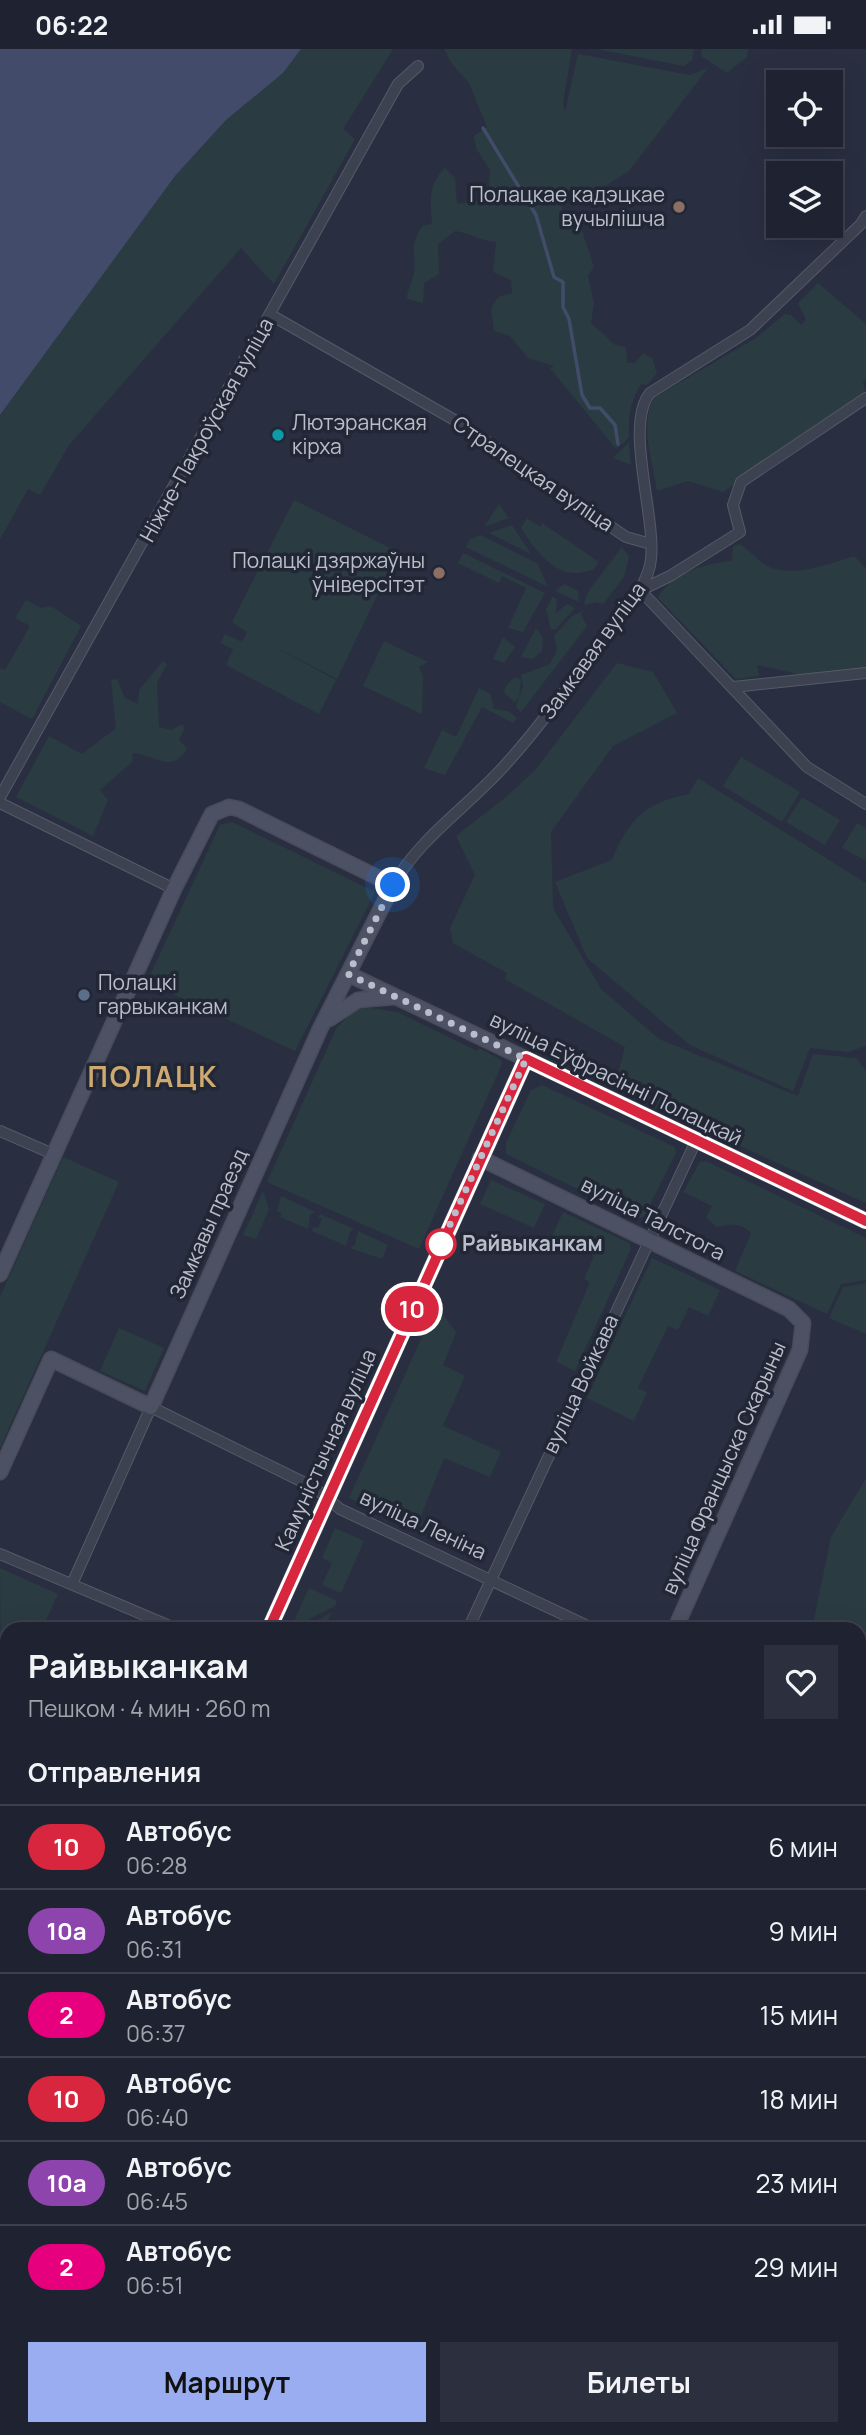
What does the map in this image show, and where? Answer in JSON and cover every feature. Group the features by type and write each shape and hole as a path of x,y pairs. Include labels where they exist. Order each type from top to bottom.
{"street":[{"name":"Ніжне-Пакроўская вуліца","path":"0,797 398,84 418,66"},
{"name":"Замкавая вуліца","path":"393,885 420,846 491,782 516,754 640,590 648,575 651,544 639,423 643,401 650,393 757,324 866,216"},
{"name":"Стралецкая вуліца","path":"271,315 458,422 626,537 651,544"},
{"path":"866,398 741,482 733,505 740,532 670,576 640,590 807,767 866,804"},
{"path":"733,687 866,673"},
{"path":"0,803 174,889"},
{"path":"0,1274 174,889 212,814 229,807 393,885"},
{"name":"Замкавы праезд","path":"72,1584 322,1025 393,885"},
{"name":"вуліца Еўфрасінні Полацкай","path":"348,974 866,1221"},
{"path":"322,1025 340,1009 358,1000 397,997"},
{"name":"Камуністычная вуліца","path":"272,1622 526,1059"},
{"path":"0,1131 54,1154"},
{"name":"вуліца Войкава","path":"471,1622 696,1140"},
{"name":"вуліца Талстога","path":"480,1158 648,1238 657,1247 789,1309 803,1323"},
{"name":"вуліца Францыска Скарыны","path":"678,1622 800,1350 803,1323"},
{"name":"вуліца Леніна","path":"0,1472 51,1359 315,1488 340,1509 579,1622"},
{"path":"0,1554 161,1622"}],"shaded area":[{"path":"301,49 393,49 343,129 355,139 274,284 241,248 69,445 40,495 28,489 0,539 0,415 175,176 226,120 283,73"},
{"path":"444,49 572,49 563,104 565,111 578,54 690,75 708,68 629,171 578,203 574,197 562,201 562,214 571,217 576,213 594,267 588,276 594,303 591,323 615,345 626,347 627,363 635,363 643,353 652,358 657,373 647,385 641,384 637,391 630,410 629,438 616,449 550,368 554,366 528,358 510,336 494,331 491,309 498,297 512,293 511,280 493,272 496,242 455,231 438,244 439,274 424,283 423,303 407,299 414,269 415,243 422,226 432,224 431,193 439,174 445,168 455,178 457,204 479,201 488,205 490,170 476,148 474,136 487,127 469,83 452,64"},
{"path":"596,49 694,49 692,60 684,66"},
{"path":"702,49 748,49 747,57 727,73 701,56"},
{"path":"818,283 866,324 866,379 863,382 866,394 723,492 688,481 657,491 647,430 650,407 655,397 756,338 785,314 791,315 801,325 806,320 798,303"},
{"path":"629,442 631,465 613,458"},
{"path":"294,500 398,552 337,679 263,641 336,680 319,714 226,665 233,649 220,643 225,634 242,642 247,632 232,622"},
{"path":"499,504 509,518 484,527"},
{"path":"527,518 540,527 542,523 599,562 594,569 582,573 570,573 551,564 521,528"},
{"path":"512,525 531,554 489,533"},
{"path":"481,535 537,563 548,587 466,547 470,539"},
{"path":"739,544 765,565 787,571 810,569 854,556 866,568 866,668 802,675 757,665 759,676 736,679 658,598 671,582 690,571 732,561 733,547"},
{"path":"622,547 629,557 624,577 603,604 597,602 584,605 588,592"},
{"path":"463,553 545,593 523,632 508,628 526,588 502,576 499,583 458,563"},
{"path":"564,584 578,591 579,602 555,591"},
{"path":"552,597 557,599 556,613 567,604 575,608 556,629 551,630 546,609"},
{"path":"26,600 41,608 51,606 81,626 32,719 0,702 0,668 5,670 30,626 15,618"},
{"path":"583,611 581,615 587,626 521,712 516,707 523,686 521,675 550,664 557,650 554,636 572,616"},
{"path":"536,628 543,638 542,651 533,659 521,657"},
{"path":"503,637 515,647 504,663 493,659"},
{"path":"384,641 428,662 419,667 423,676 422,714 363,686"},
{"path":"163,661 167,664 157,683 159,727 171,730 182,724 185,727 179,740 187,749 181,756 169,762 133,753 132,762 100,790 108,800 93,836 16,797 49,736 82,754 116,728 111,680 117,679 125,698 138,704 139,690"},
{"path":"617,663 653,672 677,713 613,746 551,832 553,908 601,989 659,1039 798,1096 813,1054 856,1058 866,1071 866,1203 614,1089 625,1047 505,979 507,973 453,943 450,928 475,875 456,836 506,797 536,769"},
{"path":"515,677 521,680 519,698 514,702 504,692"},
{"path":"479,688 490,694 494,709 508,711 517,718 513,723 482,707 445,775 424,768 442,730 456,737"},
{"path":"741,757 800,792 782,822 723,786"},
{"path":"698,778 866,883 866,1046 848,1052 810,1048 793,1091 690,1045 587,958 555,882 612,860 625,834 640,815 661,802 689,794"},
{"path":"802,797 840,820 825,845 786,822"},
{"path":"232,822 375,892 295,1051 147,982 220,825"},
{"path":"857,823 866,828 866,861 842,848"},
{"path":"365,1007 397,1012 477,1051 479,1048 501,1060 502,1064 419,1249 267,1182 336,1029 354,1010"},
{"path":"542,1085 675,1147 676,1153 644,1217 637,1218 506,1154 506,1143 531,1090"},
{"path":"63,1157 119,1182 0,1448 0,1297"},
{"path":"706,1161 866,1238 866,1280 841,1284 827,1314 735,1271 751,1233 735,1225 716,1227 706,1217 712,1206 683,1192 700,1162"},
{"path":"491,1180 545,1204 534,1228 480,1204"},
{"path":"263,1191 269,1209 256,1239 243,1235"},
{"path":"281,1196 315,1212 310,1215 308,1229 280,1217 282,1213 277,1211"},
{"path":"563,1212 629,1243 631,1249 575,1371 556,1362 590,1282 584,1279 594,1256 552,1236"},
{"path":"320,1214 354,1229 350,1232 346,1246 312,1231 313,1227 318,1228 322,1219 318,1217"},
{"path":"358,1231 388,1245 382,1259 350,1248 355,1245"},
{"path":"652,1258 720,1290 708,1316 689,1307 678,1330 668,1326 638,1388 647,1392 634,1421 587,1398"},
{"path":"866,1283 866,1334 829,1318 843,1287"},
{"path":"436,1306 456,1332 443,1365 465,1376 443,1426 501,1452 490,1477 444,1458 421,1516 425,1527 419,1531 349,1498"},
{"path":"119,1328 164,1348 145,1391 100,1371"},
{"path":"866,1478 866,1622 813,1622 831,1537"},
{"path":"335,1528 364,1541 341,1593 322,1585 332,1563 322,1558"},
{"path":"0,1568 58,1594 45,1622 0,1622"},
{"path":"309,1588 337,1601 335,1606 304,1622 293,1622"},
{"path":"332,1612 327,1622 314,1622"}],"water":[{"path":"0,49 301,49 283,73 226,120 175,176 0,415"}],"waterway":[{"path":"483,128 536,215 554,277 563,282 563,307 569,319 582,395 590,408 600,408 615,425 618,444"}],"bus line":[{"name":"10","path":"272,1622 526,1059 866,1221"}],"place":[{"name":"Полацкае кадэцкае вучылішча","path":"679,207"},
{"name":"Лютэранская кірха","path":"278,435"},
{"name":"Полацкі дзяржаўны ўніверсітэт","path":"439,573"},
{"name":"Полацкі гарвыканкам","path":"84,995"},
{"name":"Райвыканкам","path":"441,1244"}],"district":[{"name":"ПОЛАЦК","path":"153,1077"}],"route":[{"path":"393,885 348,974 526,1059 441,1244"}]}
